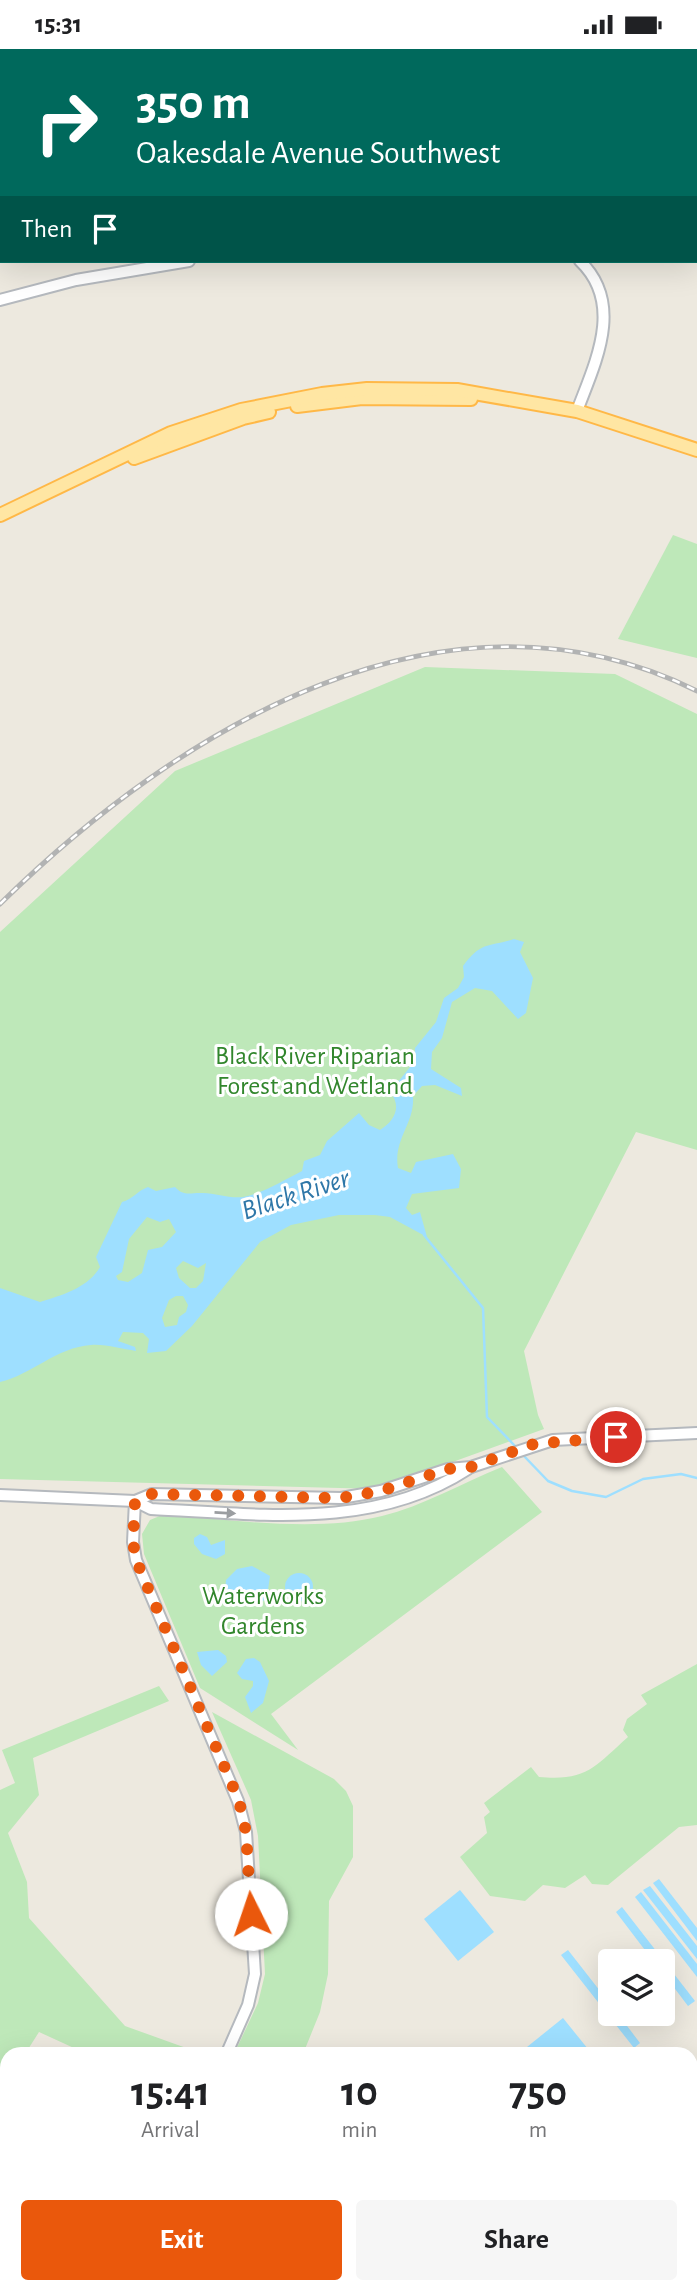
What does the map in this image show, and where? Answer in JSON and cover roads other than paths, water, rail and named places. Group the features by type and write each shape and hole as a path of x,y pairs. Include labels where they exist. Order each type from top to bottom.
{"main road":[{"path":"0,515 172,433 241,410 322,394 367,389 457,390 577,411 697,450"},
{"path":"0,524 108,469 243,418 300,405 362,398 495,398"}],"street":[{"path":"0,300 76,280 177,263"},
{"path":"577,411 599,353 604,328 600,294 594,279 582,263"},
{"path":"0,1495 135,1501 152,1509 309,1516 364,1511 451,1481 471,1467 534,1444 553,1440 697,1433"},
{"path":"135,1501 152,1494 341,1498 381,1491 448,1469 471,1467"},
{"path":"135,1501 133,1542 136,1560 239,1801 246,1832 255,1973 247,2005 229,2047"}],"water":[{"name":"Black River","path":"514,939 524,942 520,952 533,978 526,1013 518,1019 492,991 475,988 452,1002 442,1038 432,1052 431,1069 461,1088 462,1096 435,1085 422,1086 413,1096 411,1115 399,1148 398,1168 411,1173 416,1162 453,1154 461,1169 459,1188 412,1194 406,1208 412,1215 420,1212 427,1237 390,1217 375,1215 339,1215 291,1225 260,1242 192,1326 166,1351 147,1353 149,1339 143,1333 123,1332 118,1341 135,1347 136,1351 102,1345 79,1347 0,1382 0,1288 40,1302 82,1285 100,1267 96,1257 122,1202 148,1187 156,1191 175,1187 186,1193 243,1197 274,1186 302,1171 304,1161 320,1155 327,1141 359,1113 369,1125 380,1130 390,1122 395,1113 396,1103 390,1092 414,1062 415,1048 436,1022 444,998 458,988 464,977 463,966 480,949","holes":["147,1217 160,1222 169,1219 176,1232 162,1247 148,1250 142,1273 128,1282 118,1280 116,1276 122,1272 129,1239","183,1261 198,1268 206,1263 203,1281 196,1288 190,1288 179,1278 176,1268","183,1296 188,1305 186,1312 179,1317 177,1325 165,1327 162,1318 169,1300"]},
{"path":"200,1534 207,1537 211,1545 225,1540 225,1554 216,1559 202,1554 194,1544 194,1538"},
{"path":"252,1566 270,1576 267,1597 260,1604 230,1599 225,1590 226,1580 237,1569"},
{"path":"299,1573 309,1577 313,1587 309,1597 299,1601 289,1597 285,1587 289,1577"},
{"path":"218,1650 226,1656 227,1662 212,1676 201,1665 197,1652"},
{"path":"254,1658 260,1662 269,1681 263,1703 251,1713 245,1697 253,1686 253,1681 242,1679 237,1673 246,1659"},
{"path":"659,1879 697,1928 697,1941 653,1883"},
{"path":"650,1886 697,1946 697,1959 643,1890"},
{"path":"460,1890 494,1932 458,1961 424,1919"},
{"path":"641,1892 697,1964 697,1977 635,1897"},
{"path":"622,1907 655,1949 644,1949 616,1912"},
{"path":"568,1950 598,1988 598,2002 561,1955"},
{"path":"675,1975 695,2001 688,2006 675,1989"},
{"path":"563,2018 586,2047 527,2047"},
{"path":"617,2026 627,2026 640,2043 633,2047"}],"waterway":[{"path":"424,1235 483,1308 487,1417 516,1447"},
{"path":"523,1455 548,1481 572,1491 606,1497 643,1479 681,1474 697,1478"}],"railway":[{"path":"0,904 71,839 149,779 233,726 321,685 413,657 507,647 602,657 697,691"}],"park label":[{"name":"Black River Riparian Forest and Wetland","path":"315,1070"},
{"name":"Waterworks Gardens","path":"263,1610"}]}
